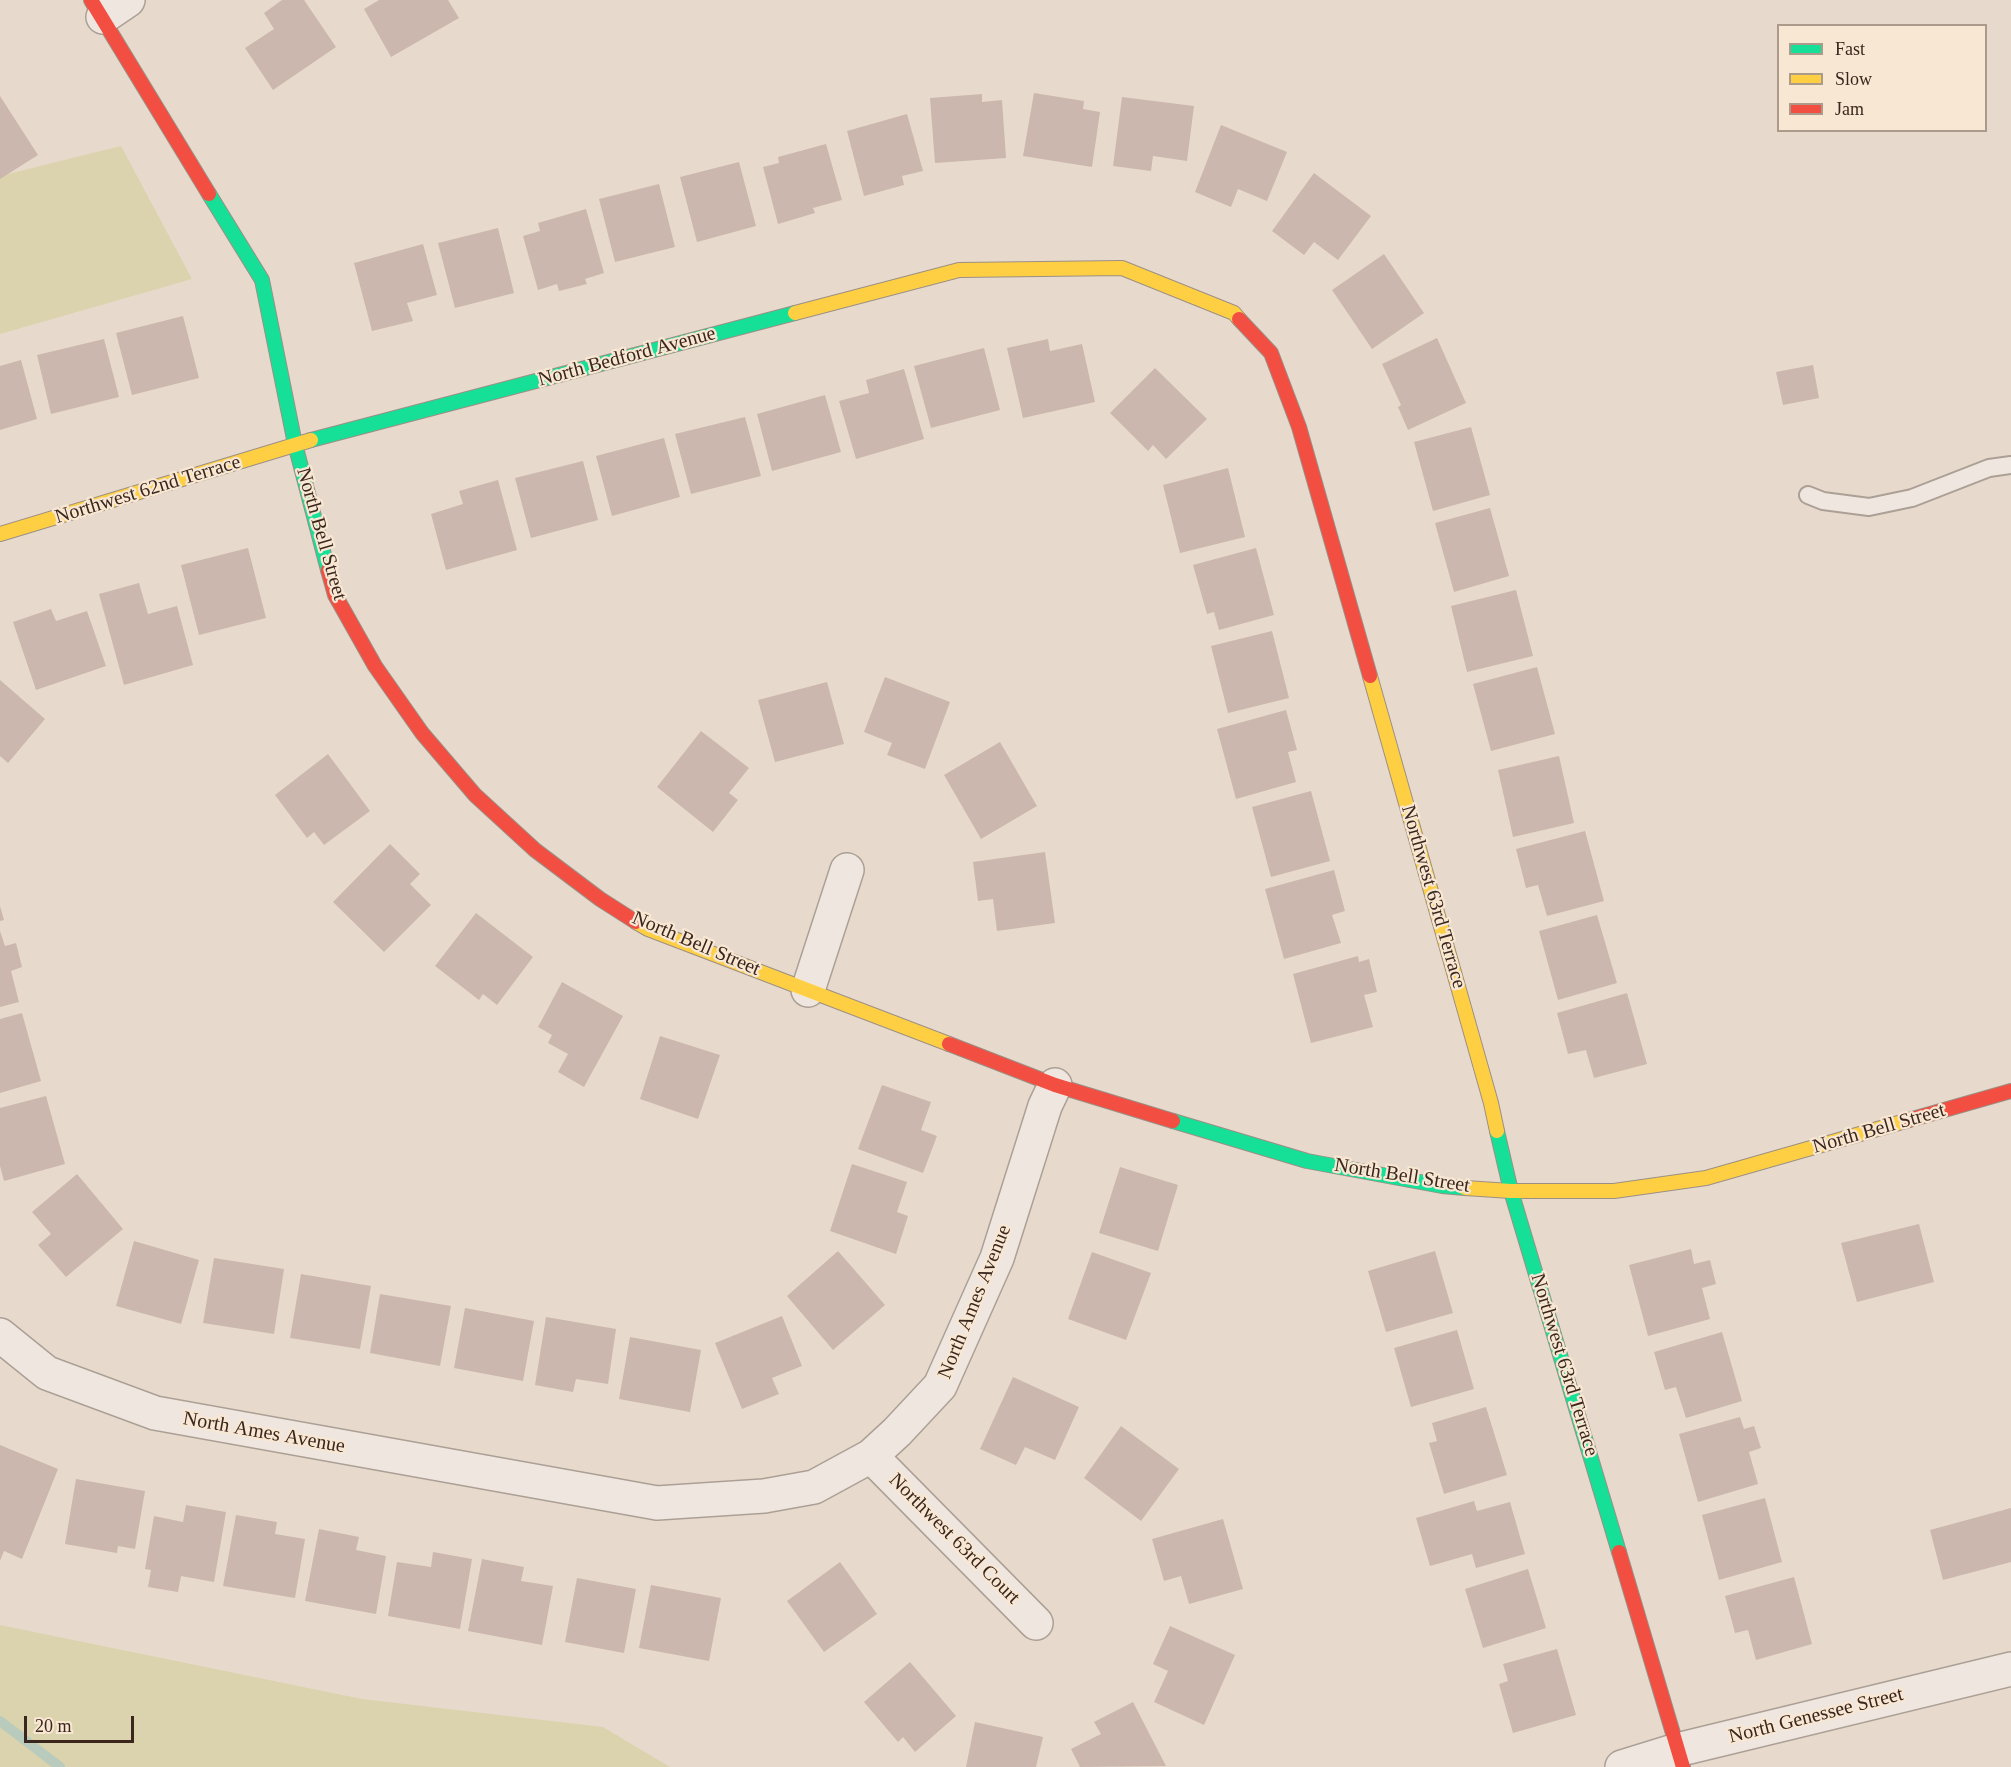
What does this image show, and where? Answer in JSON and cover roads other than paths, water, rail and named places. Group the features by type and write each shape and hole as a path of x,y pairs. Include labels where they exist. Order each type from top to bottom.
{"street":[{"name":"North Bell Street","path":"107,6 262,280 295,444 335,595 381,676 422,733 475,795 535,850 600,899 648,929 1055,1084 1307,1161 1442,1186 1511,1191 1614,1191 1706,1178 2011,1091"},
{"name":"Northwest 63rd Terrace","path":"959,270 1122,268 1234,313 1271,353 1306,450 1491,1103 1511,1191 1680,1759"},
{"name":"North Bedford Avenue","path":"295,444 959,270"},
{"name":"Northwest 62nd Terrace","path":"0,534 295,444"},
{"path":"808,990 847,870"},
{"name":"North Ames Avenue","path":"0,1335 47,1372 155,1413 657,1503 764,1496 814,1487 871,1456 940,1386 997,1258 1055,1084"},
{"name":"Northwest 63rd Court","path":"871,1456 1036,1623"},
{"name":"North Genessee Street","path":"1622,1767 1680,1759 2011,1669"}],"lane":[{"path":"1808,495 1823,501 1869,507 1912,498 1989,468 2011,465"}],"waterway":[{"path":"0,1721 60,1767"}]}
